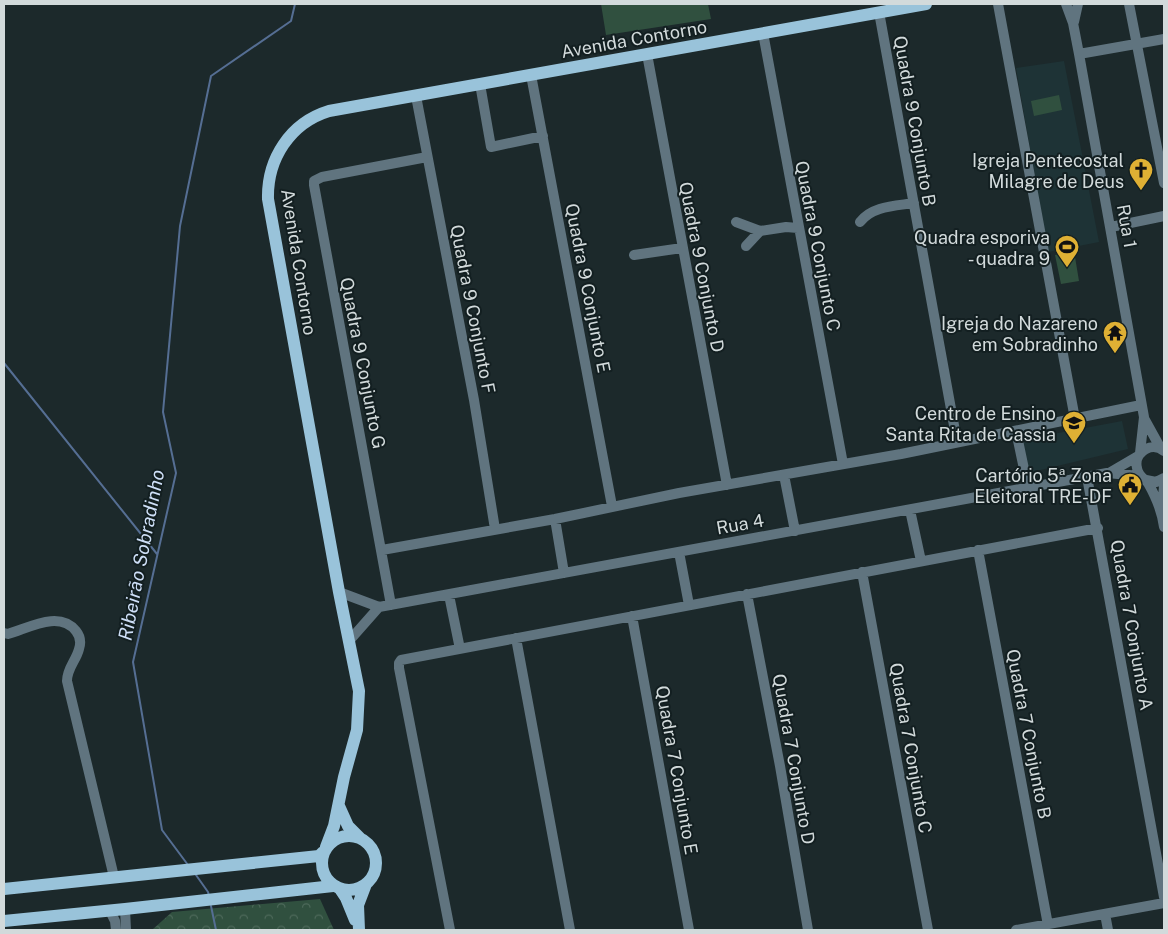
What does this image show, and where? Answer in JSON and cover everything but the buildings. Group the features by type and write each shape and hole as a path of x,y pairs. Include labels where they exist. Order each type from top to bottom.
{"main road":[{"name":"Avenida Contorno","path":"325,850 334,826 344,777 357,730 360,691 339,592 270,215 268,199 269,180 274,160 286,140 306,121 329,111 763,33 876,9 926,4"},
{"path":"4,921 336,888 349,891 358,889 372,877 376,868 376,859 373,850 348,826 338,803"},
{"path":"4,888 319,856 333,841 341,837 360,838"},
{"path":"325,850 321,867 327,881 336,888 350,905 358,930"},
{"path":"358,930 358,905 366,884"}],"street":[{"path":"998,4 1075,419"},
{"name":"Rua 1","path":"1066,4 1074,24 1144,417"},
{"name":"Rua 1","path":"1074,24 1078,4"},
{"path":"1129,4 1162,158 1164,183"},
{"name":"Quadra 9 Conjunto B","path":"876,9 914,203 957,442"},
{"name":"Quadra 9 Conjunto C","path":"763,33 843,464"},
{"path":"1079,54 1164,39"},
{"name":"Quadra 9 Conjunto D","path":"647,54 727,485"},
{"name":"Quadra 9 Conjunto E","path":"531,75 612,506"},
{"path":"480,84 490,147 543,136"},
{"name":"Quadra 9 Conjunto F","path":"416,96 474,400 495,529"},
{"name":"Quadra 9 Conjunto G","path":"391,605 314,192 314,181 322,177 427,157"},
{"path":"860,222 869,213 877,209 914,203"},
{"path":"1110,227 1164,216"},
{"path":"736,222 760,231 786,227 798,228"},
{"path":"746,246 760,231"},
{"path":"634,255 682,248"},
{"path":"382,550 1016,431 1141,405"},
{"path":"1144,417 1163,450"},
{"path":"1144,417 1136,466 1162,511"},
{"path":"1016,431 1028,488"},
{"path":"1107,473 1150,448 1163,450"},
{"path":"1107,473 1143,478 1156,482 1164,478"},
{"name":"Rua 4","path":"379,607 1107,473"},
{"path":"784,475 796,531"},
{"name":"Quadra 7 Conjunto A","path":"1087,477 1098,528 1164,897"},
{"path":"1164,486 1162,511 1164,527"},
{"path":"910,510 921,561"},
{"path":"554,519 564,573"},
{"path":"450,930 399,663 404,659 1098,528"},
{"name":"Quadra 7 Conjunto B","path":"978,550 1048,925"},
{"path":"679,552 689,605"},
{"name":"Quadra 7 Conjunto C","path":"862,572 928,930"},
{"path":"339,592 379,607 350,641"},
{"name":"Quadra 7 Conjunto D","path":"747,594 780,766 808,930"},
{"path":"449,595 460,649"},
{"name":"Quadra 7 Conjunto E","path":"632,616 689,930"},
{"path":"4,633 8,634 54,620 71,626 78,633 79,650 68,671 67,681 114,877"},
{"path":"516,638 570,930"},
{"path":"1016,930 1164,903"},
{"path":"125,910 126,930"},
{"path":"110,911 115,921 116,930"},
{"path":"1105,914 1108,930"}],"shaded area":[{"path":"1064,61 1099,242 1048,252 1016,68"},
{"name":"Centro de Ensino Santa Rita de Cassia","path":"1122,421 1128,449 1028,473 1021,440"}],"green space":[{"path":"601,4 708,4 711,19 606,35"},
{"path":"1059,95 1062,110 1034,116 1031,101"},
{"name":"Quadra esporiva - quadra 9","path":"1074,251 1079,281 1061,284 1055,255"},
{"path":"320,899 334,930 152,930 172,912"}],"waterway":[{"name":"Ribeirão Sobradinho","path":"188,865 162,830 133,662 176,473 163,412 180,226 211,76 291,21 295,4"},
{"path":"4,363 157,554"},
{"name":"Ribeirão Sobradinho","path":"196,875 209,896"},
{"name":"Ribeirão Sobradinho","path":"211,906 216,930"}],"place":[{"name":"Igreja Pentecostal Milagre de Deus","path":"1141,191"},
{"name":"Quadra esporiva - quadra 9","path":"1067,268"},
{"name":"Igreja do Nazareno em Sobradinho","path":"1115,354"},
{"name":"Centro de Ensino Santa Rita de Cassia","path":"1074,444"},
{"name":"Cartório 5ª Zona Eleitoral TRE-DF","path":"1130,506"}]}
